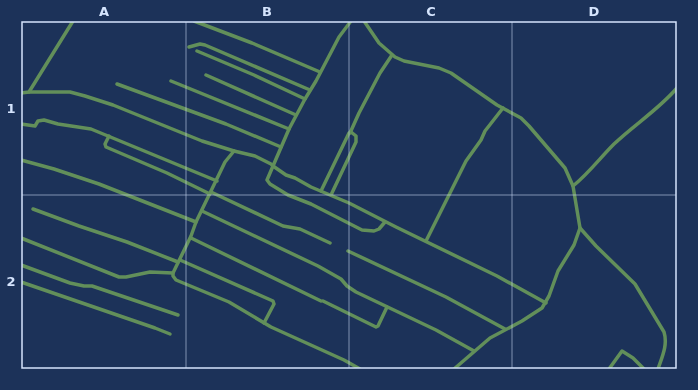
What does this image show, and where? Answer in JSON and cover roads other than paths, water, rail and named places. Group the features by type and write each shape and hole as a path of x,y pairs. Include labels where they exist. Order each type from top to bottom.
{"street":[{"path":"29,92 73,21"},
{"path":"194,21 320,72"},
{"path":"351,21 339,37 304,99 281,147 268,178 268,182 288,195 311,204 362,230 374,231 379,229 385,222"},
{"path":"364,21 377,40 392,54 404,61 429,65 445,70 457,76 503,108 521,118 563,165 572,186 580,228 574,245 558,271 546,302 536,312 490,338 454,369"},
{"path":"189,47 200,44 205,45 310,90"},
{"path":"197,52 254,75 304,99"},
{"path":"321,191 359,113 392,54"},
{"path":"206,75 296,115"},
{"path":"171,81 289,129"},
{"path":"117,84 220,121 281,147"},
{"path":"572,186 583,178 614,145 658,108 677,88"},
{"path":"21,93 70,92 85,96 114,105 202,140 234,151 258,157 286,175 426,241 546,302"},
{"path":"426,241 466,161 481,140 485,131 503,108"},
{"path":"21,124 35,126 38,121 42,120 87,128 217,181"},
{"path":"331,195 357,141 354,134 350,133"},
{"path":"109,136 105,144 106,147 283,226 300,229 330,243"},
{"path":"234,151 225,162 173,272 173,276 176,280 229,302 264,323 360,369"},
{"path":"21,160 99,184 196,222"},
{"path":"33,208 78,226 179,261 273,301 274,304 264,323"},
{"path":"202,211 318,266 341,279 356,292 436,330 474,351"},
{"path":"580,228 635,284 664,332 666,343 658,369"},
{"path":"21,238 119,277 150,272 173,272"},
{"path":"190,238 376,327 378,326 387,307"},
{"path":"348,251 440,294 505,329"},
{"path":"21,266 70,283 92,286 178,315"},
{"path":"21,282 170,334"},
{"path":"610,369 619,353 622,351 633,358 644,369"}]}
